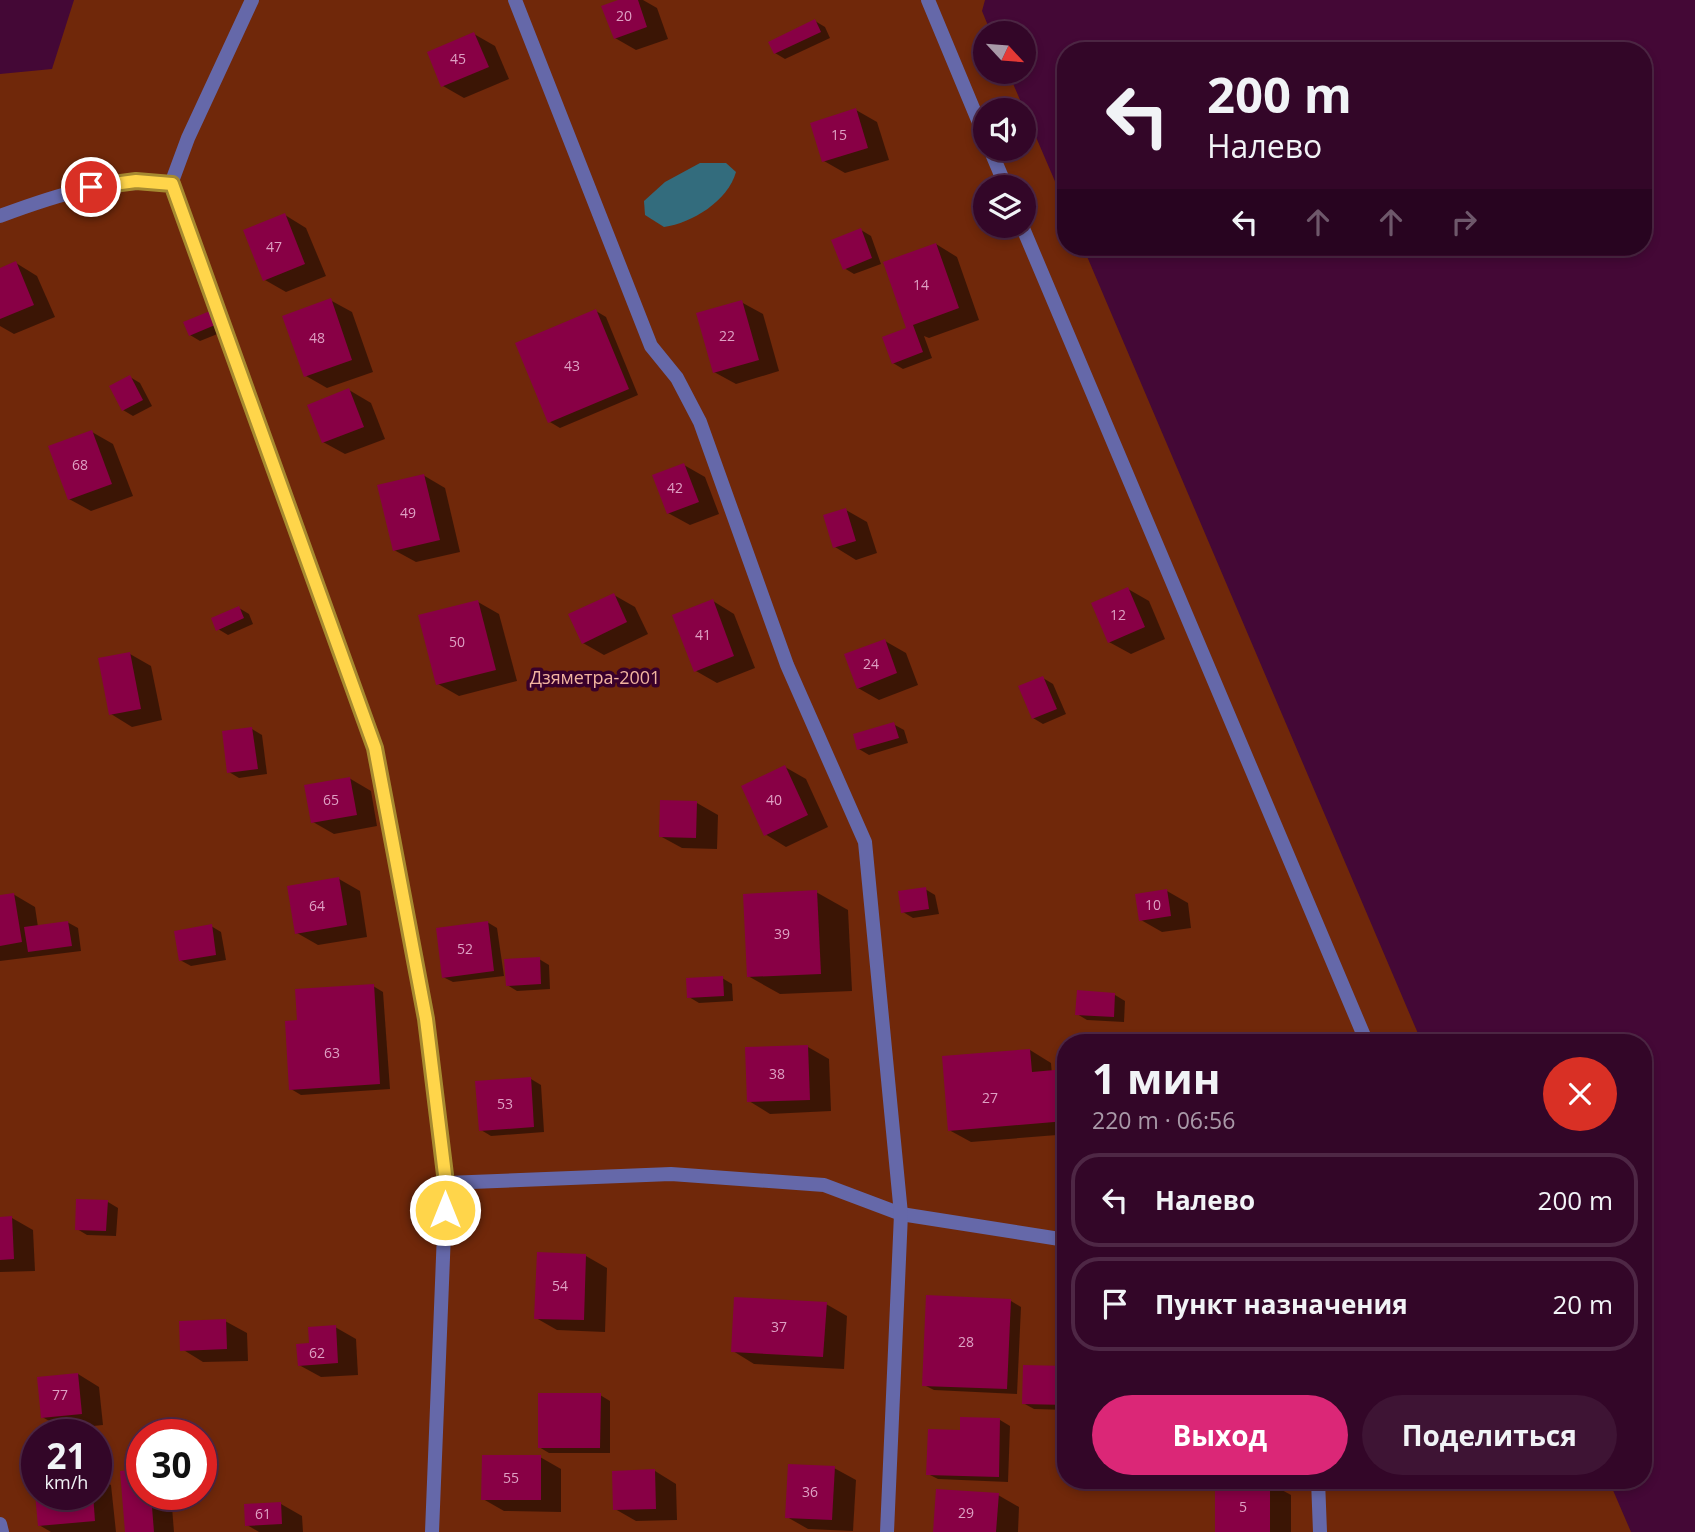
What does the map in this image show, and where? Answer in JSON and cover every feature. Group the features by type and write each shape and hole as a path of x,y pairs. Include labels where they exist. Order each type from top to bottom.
{"street":[{"path":"252,0 188,138 172,184 375,748 426,1019 446,1183 432,1532"},
{"path":"516,0 652,346 677,378 700,422 787,666 837,772 865,842 901,1214 887,1532"},
{"path":"928,0 973,108"},
{"path":"0,216 69,191 136,181 172,184"},
{"path":"1027,238 1363,1034"},
{"path":"446,1183 671,1174 824,1185 901,1214 1057,1239"},
{"path":"1319,1489 1321,1532"},
{"path":"0,1524 2,1532"}],"green space":[{"name":"Дзяметра-2001","path":"74,0 985,0 982,11 986,21 973,21 973,84 1013,84 1019,98 973,98 973,161 1036,161 1036,137 1057,186 1057,256 1087,256 1418,1034 1057,1034 1057,1489 1612,1489 1631,1532 0,1532 0,74 52,69"}],"water":[{"path":"700,163 726,163 736,172 732,183 717,201 708,209 675,225 664,227 645,215 644,201 665,182"}],"building":[{"path":"618,0 638,0 647,27 614,39 601,6"},
{"path":"815,19 821,32 774,54 768,42"},
{"path":"474,32 489,67 441,87 427,52"},
{"path":"856,108 868,148 822,162 810,123"},
{"path":"285,213 305,264 263,281 243,230"},
{"path":"861,228 872,258 843,270 831,240"},
{"path":"936,243 959,308 913,325 923,352 892,364 882,337 906,328 883,262"},
{"path":"16,261 34,305 0,319 0,268"},
{"path":"331,298 352,360 304,377 282,316"},
{"path":"742,300 759,360 713,373 696,313"},
{"path":"596,309 629,389 548,423 515,343"},
{"path":"210,311 215,325 189,336 183,322"},
{"path":"130,375 143,400 122,411 109,386"},
{"path":"349,388 364,427 322,443 307,405"},
{"path":"92,430 112,484 68,500 48,446"},
{"path":"684,463 699,502 667,514 652,475"},
{"path":"424,474 440,540 393,551 377,485"},
{"path":"846,508 856,541 833,548 823,515"},
{"path":"1128,587 1145,627 1108,643 1091,603"},
{"path":"614,593 627,622 582,644 568,614"},
{"path":"713,599 734,656 694,672 672,615"},
{"path":"478,600 496,670 436,685 418,615"},
{"path":"239,606 244,618 216,631 211,618"},
{"path":"885,639 897,673 857,689 844,654"},
{"path":"130,652 141,709 109,715 98,658"},
{"path":"1043,676 1057,709 1032,719 1018,686"},
{"path":"894,722 899,738 857,750 853,734"},
{"path":"252,727 258,769 227,773 222,731"},
{"path":"785,765 808,815 764,836 741,786"},
{"path":"350,777 357,815 311,823 304,785"},
{"path":"660,800 697,801 696,838 659,837"},
{"path":"339,877 347,925 295,934 287,886"},
{"path":"926,887 929,909 901,913 898,891"},
{"path":"1167,889 1171,916 1139,921 1135,894"},
{"path":"817,890 821,974 747,977 743,894"},
{"path":"14,893 22,942 0,946 0,895"},
{"path":"68,921 72,946 28,952 24,927"},
{"path":"488,921 494,971 442,978 436,928"},
{"path":"212,924 216,955 179,961 174,931"},
{"path":"540,957 541,984 506,986 504,959"},
{"path":"723,976 724,996 687,998 686,978"},
{"path":"374,984 380,1084 289,1090 285,1021 297,1020 295,989"},
{"path":"1077,990 1115,993 1114,1017 1075,1015"},
{"path":"808,1045 810,1100 747,1102 745,1047"},
{"path":"1030,1049 1032,1072 1057,1070 1057,1122 948,1131 942,1056"},
{"path":"531,1077 534,1127 479,1131 475,1081"},
{"path":"76,1199 108,1200 106,1231 75,1230"},
{"path":"12,1216 14,1259 0,1260 0,1217"},
{"path":"537,1252 586,1254 584,1320 534,1319"},
{"path":"926,1295 1011,1299 1007,1389 922,1386"},
{"path":"734,1297 827,1302 823,1357 731,1352"},
{"path":"226,1319 227,1349 180,1351 179,1321"},
{"path":"336,1325 338,1363 298,1366 296,1344 309,1343 308,1327"},
{"path":"1023,1365 1057,1366 1057,1405 1022,1404"},
{"path":"78,1373 82,1414 41,1418 37,1377"},
{"path":"538,1393 601,1393 600,1448 538,1448"},
{"path":"960,1417 1000,1418 999,1477 926,1475 928,1429 960,1430"},
{"path":"482,1455 541,1455 541,1500 481,1500"},
{"path":"788,1464 835,1466 832,1520 785,1518"},
{"path":"655,1469 656,1509 613,1510 612,1471"},
{"path":"126,1470 126,1510 152,1510 154,1532 125,1532 120,1471"},
{"path":"936,1489 999,1493 996,1532 933,1532"},
{"path":"1215,1489 1270,1489 1270,1532 1215,1532"},
{"path":"281,1502 282,1524 245,1526 244,1504"},
{"path":"36,1510 94,1510 95,1521 38,1526"}],"route":[{"path":"91,187 136,181 172,184 375,748 426,1019 446,1183 445,1210"}]}
